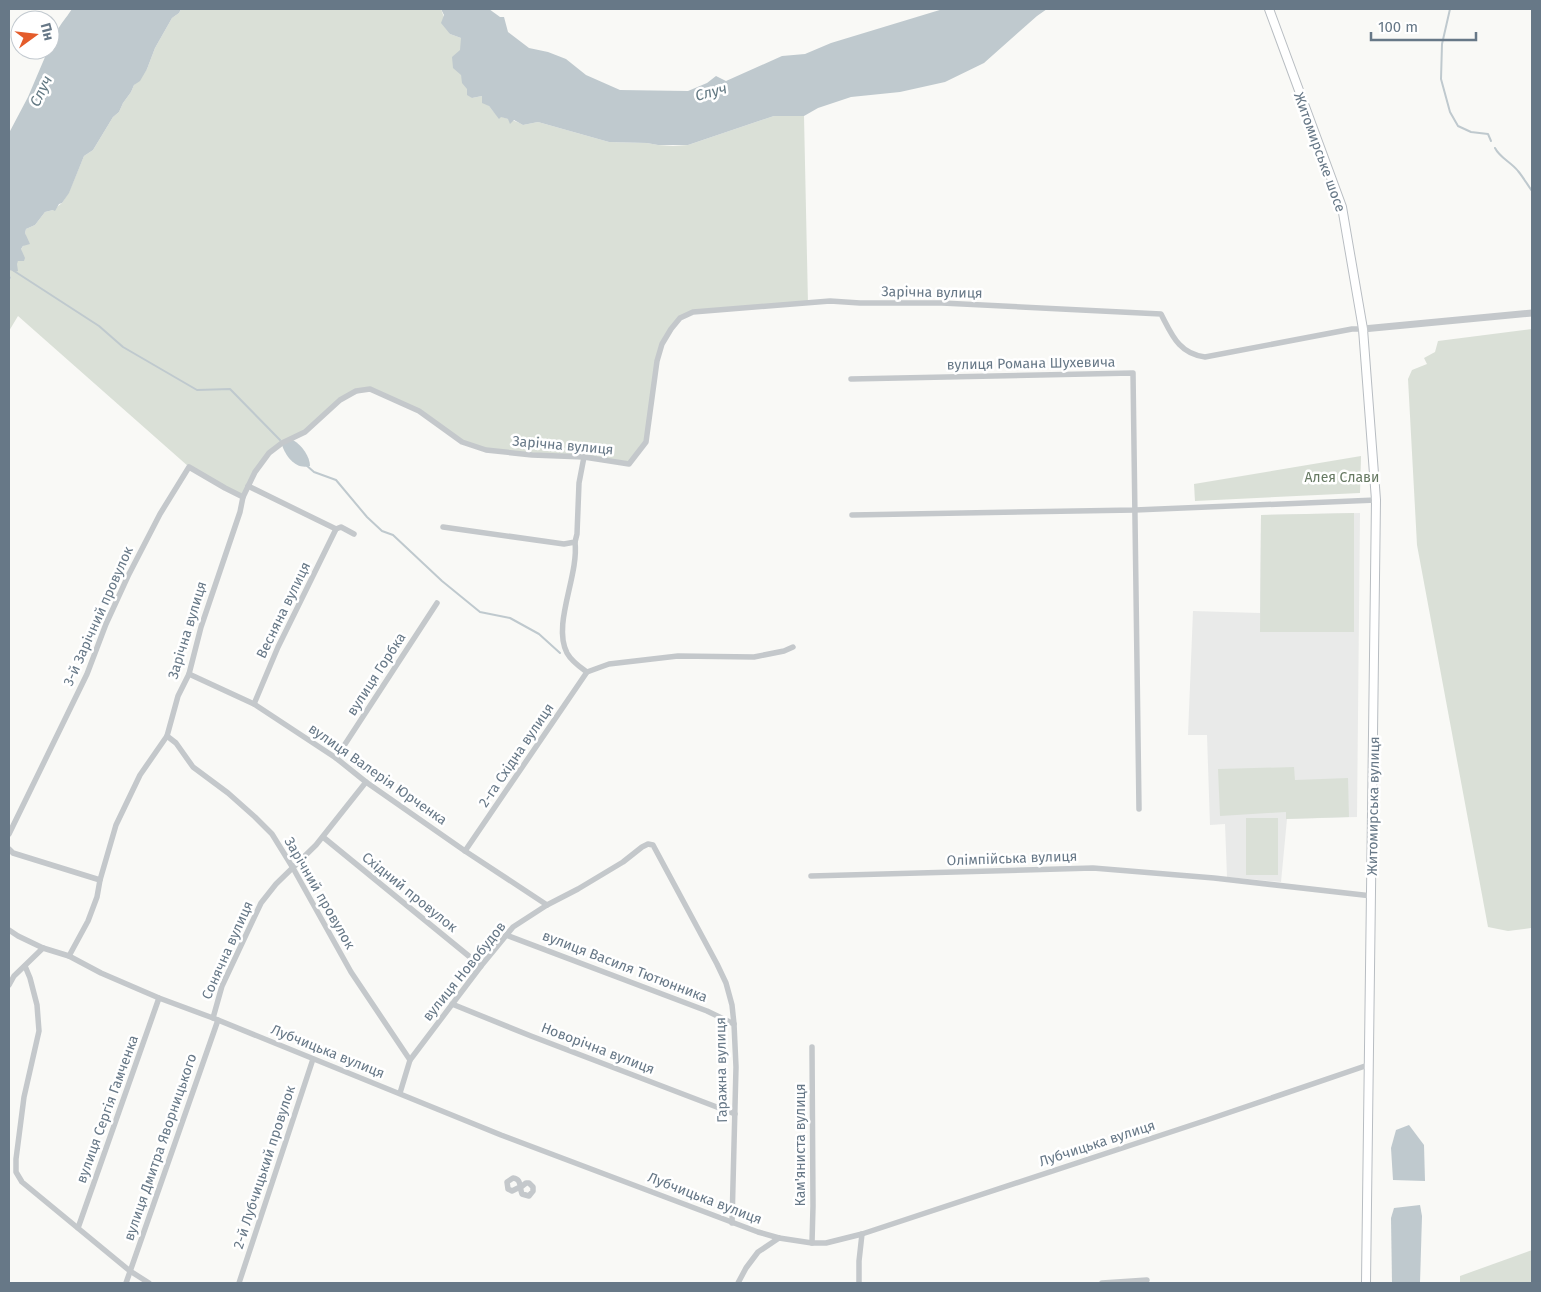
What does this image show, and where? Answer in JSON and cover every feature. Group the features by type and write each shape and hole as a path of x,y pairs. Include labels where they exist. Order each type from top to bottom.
{"main road":[{"name":"Житомирське шосе","path":"1269,9 1342,207 1363,329"},
{"name":"Житомирська вулиця","path":"1363,329 1376,500 1366,1283"}],"street":[{"name":"Зарічна вулиця","path":"69,956 97,897 116,824 140,775 167,736 178,696 188,674 200,627 240,512 243,496 248,486 261,462 269,453 282,443 305,432 340,400 356,391 370,389 414,408 462,442 478,447 532,455 584,457 628,464 646,442 657,362 662,344 680,318 693,312 851,301 860,303 942,303 1161,314 1171,333 1189,354 1205,357 1352,328 1363,329"},
{"path":"1363,329 1532,313"},
{"name":"вулиця Романа Шухевича","path":"851,380 1133,373 1139,809"},
{"path":"584,457 579,483 575,567 563,624 564,640 568,653 577,665 587,672 609,664 678,656 754,657 784,651 793,647"},
{"name":"3-й Зарічний провулок","path":"9,834 87,674 106,624 128,576 160,514 189,467 243,496"},
{"path":"248,486 336,529 341,527 354,534"},
{"path":"852,515 1135,510 1376,500"},
{"path":"443,527 564,544 575,542"},
{"name":"Весняна вулиця","path":"254,704 278,647 336,529"},
{"name":"вулиця Горбка","path":"336,758 437,603"},
{"name":"2-га Східна вулиця","path":"465,851 587,672"},
{"name":"вулиця Валерія Юрченка","path":"188,674 254,704 336,758 366,782 546,905"},
{"name":"Зарічний провулок","path":"167,736 176,743 193,767 228,793 256,817 272,834 293,868 350,972 410,1060"},
{"name":"Сонячна вулиця","path":"216,1019 222,986 261,903 276,884 323,837 366,782"},
{"name":"Східний провулок","path":"323,837 480,966"},
{"name":"вулиця Новобудов","path":"400,1093 410,1060 480,966 506,935 524,919 546,905 578,889 623,862 642,847 648,844 653,845"},
{"name":"Гаражна вулиця","path":"653,845 726,983 732,1005 736,1067 732,1223"},
{"path":"9,849 13,853 100,880"},
{"name":"Олімпійська вулиця","path":"811,876 1093,868 1214,878 1372,896"},
{"name":"Лубчицька вулиця","path":"9,930 46,949 69,956 101,973 159,998 216,1019 501,1135 732,1223 779,1238 812,1243 862,1234 1368,1065"},
{"name":"вулиця Василя Тютюнника","path":"506,935 707,1011 734,1024"},
{"path":"9,985 14,976 46,949"},
{"path":"25,966 37,1005 39,1031 24,1097 16,1172 22,1182 130,1271 149,1283"},
{"name":"вулиця Сергія Гамченка","path":"78,1228 159,998"},
{"name":"Новорічна вулиця","path":"452,1004 735,1114"},
{"name":"вулиця Дмитра Яворницького","path":"126,1283 216,1019"},
{"name":"Кам'яниста вулиця","path":"812,1047 812,1243"},
{"name":"2-й Лубчицький провулок","path":"239,1283 313,1059"},
{"path":"521,1187 512,1191 508,1189 507,1182 516,1178 519,1180 522,1194 529,1196 534,1187 529,1183 521,1187"},
{"path":"859,1283 862,1234"},
{"path":"738,1283 758,1252 779,1238"},
{"path":"1102,1283 1146,1280"}],"shaded area":[{"path":"1360,513 1357,817 1287,819 1281,882 1227,877 1225,824 1210,825 1207,735 1188,735 1193,611 1260,613 1261,515"}],"green space":[{"path":"181,9 441,9 450,34 461,38 461,75 472,98 482,96 498,115 523,125 538,122 609,142 673,146 688,145 774,116 804,116 808,304 693,312 680,318 662,344 646,442 629,464 486,450 462,442 419,411 369,389 340,400 305,432 269,453 243,497 189,467 18,316 9,331 9,281 11,278 9,272 18,261 22,260 21,249 27,241 26,229 35,225 45,212 53,210 62,203 69,192 84,156 93,150 113,117 119,112 134,85 147,69 155,48 172,18"},
{"path":"1532,329 1532,930 1531,928 1508,931 1488,927 1417,545 1408,379 1412,370 1427,364 1424,358 1435,352 1438,341"},
{"name":"Алея Слави","path":"1361,456 1360,493 1195,501 1194,484"},
{"path":"1354,513 1354,632 1260,632 1261,515"},
{"path":"1294,767 1295,780 1348,778 1349,817 1286,819 1286,812 1220,816 1218,769"},
{"path":"1246,818 1278,818 1278,875 1246,875"},
{"path":"1532,1250 1532,1283 1460,1283 1460,1276"}],"water":[{"name":"Случ","path":"72,9 181,9 172,18 155,48 140,81 134,85 119,112 113,117 93,150 84,156 69,193 62,203 59,204 55,211 45,212 35,225 26,229 25,233 30,244 23,246 21,249 25,258 24,261 18,261 18,271 11,270 9,272 9,133 28,97 44,60 60,60 60,25"},
{"name":"Случ","path":"441,9 489,9 500,17 504,17 508,32 529,48 548,52 566,59 586,75 620,90 688,91 707,83 716,76 726,81 782,56 805,54 831,43 943,9 1047,9 984,63 945,82 900,92 851,97 818,108 804,116 774,116 688,145 658,145 609,142 538,122 523,125 514,120 510,124 508,119 501,117 499,119 489,106 482,103 482,96 472,98 467,95 467,89 462,83 461,75 453,68 452,57 460,50 461,38 450,34 441,23 444,15"},
{"path":"293,440 305,452 310,466 300,466 292,462 286,454 282,445"},
{"path":"1409,1125 1424,1145 1425,1181 1393,1180 1391,1148 1396,1130"},
{"path":"1420,1205 1422,1216 1420,1283 1392,1283 1391,1218 1394,1208"}],"waterway":[{"path":"1450,9 1442,44 1441,79 1450,112 1458,126 1471,132 1488,134 1491,141"},
{"path":"1495,148 1518,171 1532,191"},
{"path":"11,269 99,326 123,347 197,390 230,389 280,440"},
{"path":"306,465 314,472 336,480 367,517 382,531 393,535 442,581 480,612 510,618 539,634 560,653"}]}
